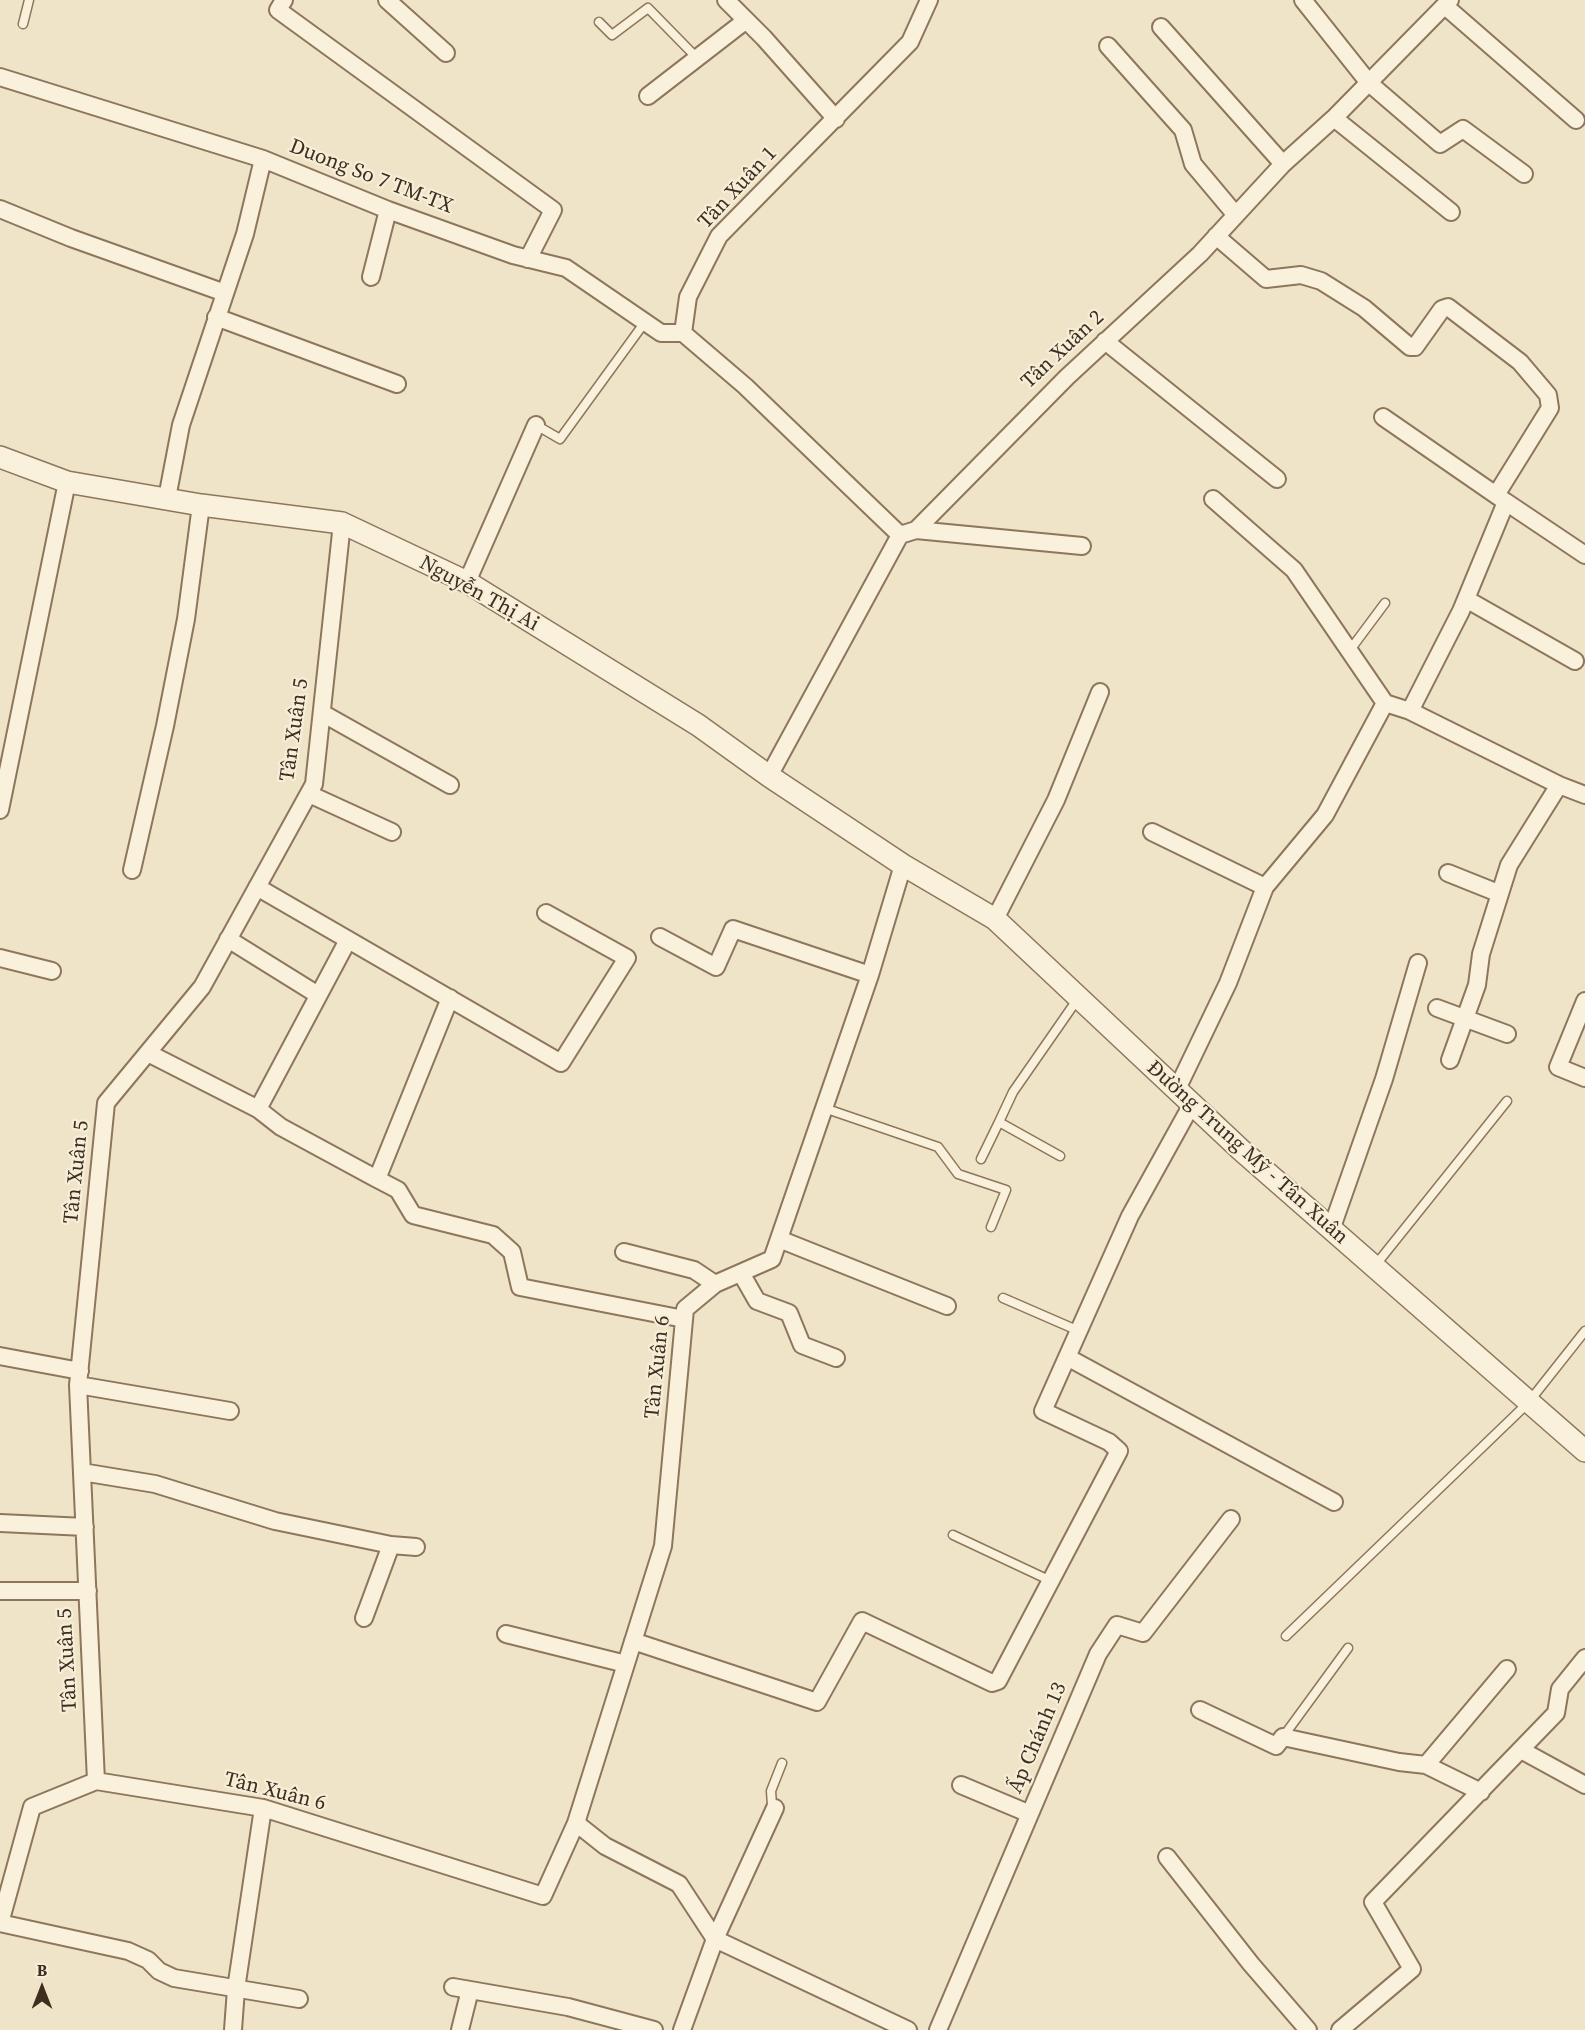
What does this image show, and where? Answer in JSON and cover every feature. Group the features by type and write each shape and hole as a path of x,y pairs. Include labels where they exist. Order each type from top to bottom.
{"street":[{"path":"284,0 278,10 553,210 528,259"},
{"path":"387,0 446,53"},
{"path":"726,0 836,119"},
{"name":"Tân Xuân 1","path":"683,333 688,297 719,236 910,42 929,0"},
{"path":"1303,0 1369,83 1440,144 1463,129 1524,174"},
{"path":"1448,2 1575,120"},
{"name":"Tân Xuân 2","path":"769,776 908,532 1216,236 1283,164 1335,118 1448,2"},
{"path":"648,96 745,21"},
{"path":"1161,27 1283,164"},
{"path":"1108,46 1183,130 1192,164 1235,214"},
{"path":"0,77 263,159"},
{"path":"1335,118 1451,212"},
{"name":"Duong So 7 TM-TX","path":"167,498 181,425 251,212 263,159 388,210 528,259 566,268 661,333 683,333"},
{"path":"0,209 71,238 225,292"},
{"path":"371,277 388,210"},
{"path":"1216,236 1266,279 1301,275 1321,281 1364,308 1410,347 1415,347 1442,309 1448,307 1520,362 1548,395 1550,408 1501,498 1466,599 1410,711"},
{"path":"216,317 397,384"},
{"path":"683,333 908,532 1082,546"},
{"path":"1105,342 1277,479"},
{"path":"1383,417 1585,555"},
{"path":"467,582 536,425"},
{"name":"Nguyễn Thị Ai","path":"0,457 67,482 201,505 342,523 467,582 698,725 769,776 903,865"},
{"path":"0,810 67,482"},
{"path":"1213,499 1294,570 1386,703 1410,711 1559,785 1585,795"},
{"path":"132,870 165,726 186,619 201,505"},
{"name":"Tân Xuân 5","path":"96,1781 79,1378 106,1103 202,987 315,784 342,523"},
{"path":"1466,599 1575,661"},
{"path":"995,919 1056,800 1100,692"},
{"path":"1177,1089 1228,983 1265,887 1325,815 1386,703"},
{"path":"322,713 450,785"},
{"path":"1450,1060 1477,985 1481,954 1498,893 1509,865 1559,785"},
{"path":"309,794 392,832"},
{"path":"1152,832 1265,887"},
{"name":"Đường Trung Mỹ - Tân Xuân","path":"903,865 995,919 1192,1104 1331,1230 1585,1451"},
{"name":"Tân Xuân 6","path":"96,1781 262,1808 543,1896 576,1823 663,1546 686,1309 715,1284 772,1259 870,975 903,865"},
{"path":"1448,873 1498,893"},
{"path":"257,887 561,1063 627,958 546,913"},
{"path":"660,937 716,967 733,929 870,975"},
{"path":"228,939 318,996"},
{"path":"258,1108 348,940"},
{"path":"0,958 52,970"},
{"path":"1331,1230 1384,1079 1418,963"},
{"path":"378,1179 450,998"},
{"path":"1585,1001 1558,1067 1585,1078"},
{"path":"1437,1008 1507,1034"},
{"path":"147,1053 258,1108 281,1127 398,1190 413,1215 493,1235 512,1252 520,1287 684,1319"},
{"path":"633,1641 817,1702 862,1621 995,1683 1119,1451 1109,1442 1043,1411 1130,1216 1192,1104"},
{"path":"779,1239 947,1306"},
{"path":"624,1252 694,1270 715,1284"},
{"path":"741,1273 757,1301 789,1313 802,1345 836,1358"},
{"path":"0,1356 79,1378 230,1411"},
{"path":"1067,1357 1334,1502"},
{"path":"82,1472 155,1484 274,1521 391,1545 416,1547"},
{"name":"Ấp Chánh 13","path":"939,2030 1098,1654 1117,1624 1143,1633 1231,1519"},
{"path":"0,1523 85,1527"},
{"path":"364,1618 391,1545"},
{"path":"0,1591 88,1591"},
{"path":"506,1634 626,1664"},
{"path":"1340,2030 1412,1969 1373,1902 1556,1713 1560,1689 1585,1658"},
{"path":"1426,1765 1507,1669"},
{"path":"1200,1710 1276,1746 1283,1737 1399,1762 1426,1765 1481,1792"},
{"path":"1521,1750 1585,1785"},
{"path":"96,1781 32,1807 0,1923 128,1951 148,1960 159,1971 174,1978 299,1999"},
{"path":"961,1785 1030,1814"},
{"path":"233,2030 236,1989 262,1808"},
{"path":"682,2030 715,1939 776,1808"},
{"path":"576,1823 605,1846 679,1884 715,1939 908,2030"},
{"path":"1167,1857 1251,1964 1308,2030"},
{"path":"453,1987 568,2007 654,2030"},
{"path":"460,2030 470,1990"}],"lane":[{"path":"23,24 29,0"},
{"path":"599,22 612,34 648,8 698,58"},
{"path":"536,425 560,439 645,322"},
{"path":"1350,650 1385,603"},
{"path":"981,1160 1013,1092 1078,998"},
{"path":"1374,1267 1507,1101"},
{"path":"825,1108 938,1147 958,1174 1006,1190 992,1227"},
{"path":"999,1122 1060,1156"},
{"path":"1004,1298 1079,1331"},
{"path":"1286,1636 1528,1403 1585,1331"},
{"path":"953,1535 1051,1581"},
{"path":"1283,1737 1348,1648"},
{"path":"776,1808 772,1805 771,1791 782,1762"}]}
